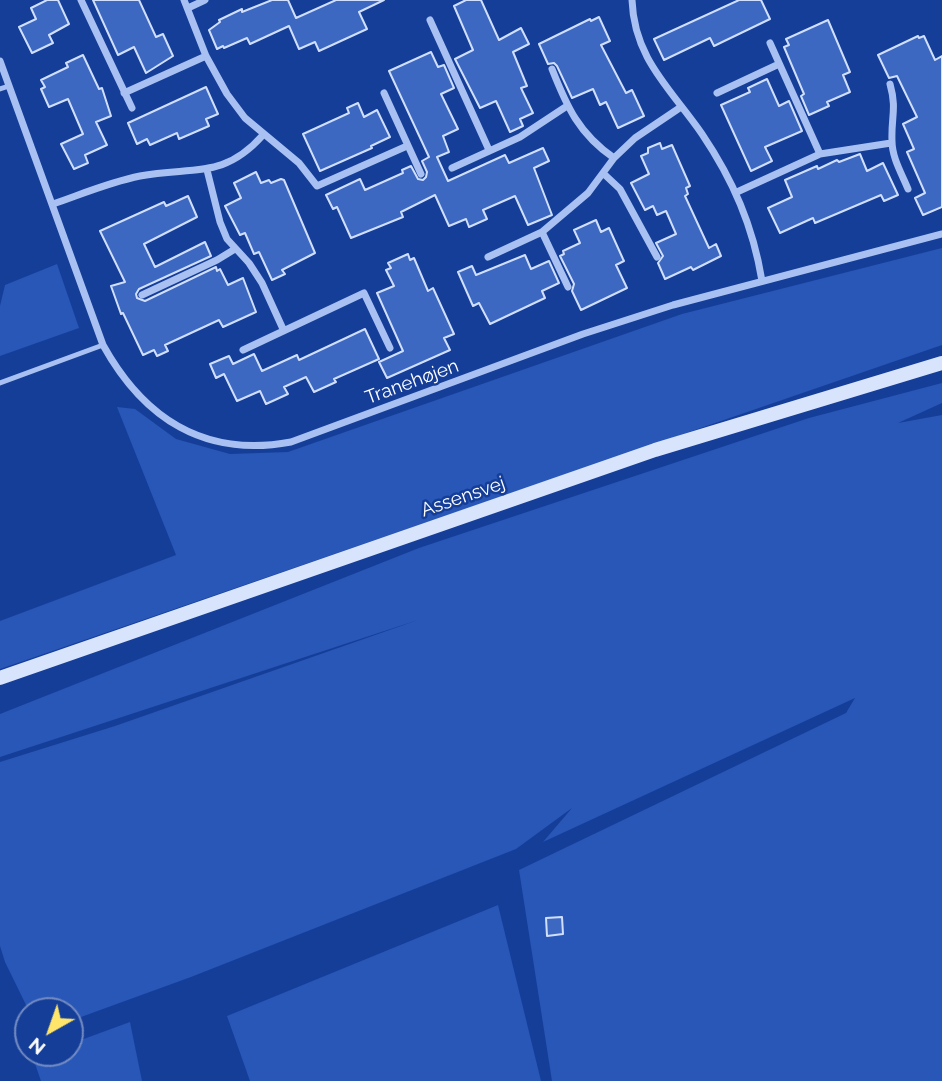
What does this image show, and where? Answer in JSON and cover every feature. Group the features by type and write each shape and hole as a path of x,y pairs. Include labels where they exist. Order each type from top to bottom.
{"main road":[{"name":"Assensvej","path":"0,678 655,450 942,363"}],"street":[{"path":"81,0 132,108"},
{"path":"205,0 186,4 206,56 227,94 244,118 282,147 317,186 407,146"},
{"path":"632,0 635,26 643,51 656,75 701,132 737,192 757,249 762,281"},
{"path":"430,20 489,150"},
{"path":"770,43 820,154"},
{"path":"124,93 206,56"},
{"name":"Tranehøjen","path":"0,61 103,345 117,370 138,397 159,416 186,430 238,445 273,445 318,433 583,334 673,305 942,234"},
{"path":"718,93 779,64"},
{"path":"552,69 567,106 595,145 614,158"},
{"path":"890,84 895,103 891,143 908,189"},
{"path":"384,93 421,174"},
{"path":"452,168 520,137 567,106"},
{"path":"488,257 542,232 573,207 604,174 614,158 635,138 681,107"},
{"path":"53,204 142,176 207,170 248,152 263,135"},
{"path":"737,192 820,154 891,143"},
{"path":"207,170 219,222 235,250 249,263 262,283 283,329"},
{"path":"604,174 620,189 657,257"},
{"path":"542,232 568,287"},
{"path":"142,295 235,250"},
{"name":"Tranehøjen","path":"243,350 364,293 390,348"}],"lane":[{"path":"0,89 9,86"},
{"path":"0,383 103,345"}],"shaded area":[{"path":"942,248 942,345 0,669 0,621 176,555 117,407 135,409 176,439 230,454 288,452 682,314"},
{"path":"57,264 79,328 0,356 0,306 5,285"},
{"path":"942,383 942,403 898,423 942,415 942,1081 552,1081 519,870 846,713 855,698 543,842 572,808 516,849 191,977 84,1016 84,997 22,997 0,946 0,762 115,726 418,620 0,757 0,714 419,548 809,418"},
{"path":"498,905 541,1081 250,1081 227,1016"},
{"path":"130,1022 142,1081 41,1081 36,1067 84,1067 84,1039"}],"building":[{"path":"47,0 58,0 69,24 49,35 53,43 32,53 19,27 36,19 31,8"},
{"path":"93,0 139,0 156,37 163,34 173,56 146,73 134,47 118,55"},
{"path":"272,0 288,0 296,18 336,0 384,0 359,12 367,29 319,51 315,42 299,49 289,26 250,44 247,38 217,49 209,30 220,22 219,20 242,9 242,12"},
{"path":"466,0 481,0 499,40 521,28 529,44 513,52 527,86 521,88 533,113 520,119 523,126 510,132 496,101 480,108 455,59 473,50 454,6"},
{"path":"739,0 761,0 770,19 714,46 710,38 664,60 654,39"},
{"path":"599,17 610,41 601,45 626,93 632,90 644,116 618,128 606,102 600,105 593,89 572,98 557,66 554,63 548,64 539,44"},
{"path":"828,20 850,72 843,75 850,92 827,102 829,106 809,115 801,96 804,94 784,47 789,45 786,39"},
{"path":"918,36 924,36 935,60 942,56 942,207 923,215 915,198 925,193 907,152 914,149 903,124 917,117 897,76 889,78 878,55"},
{"path":"431,52 438,67 444,65 454,88 441,94 458,129 443,136 449,152 437,157 448,181 505,155 509,163 543,148 549,161 534,168 552,215 528,225 515,196 483,210 487,219 469,227 466,219 449,226 435,195 401,212 403,217 351,238 337,207 333,209 326,195 360,179 365,190 403,173 402,170 411,166 418,179 423,180 426,177 427,172 422,161 429,157 389,71"},
{"path":"83,55 99,89 102,88 111,116 96,122 107,145 85,155 88,163 74,169 61,144 83,134 68,99 49,107 41,89 45,87 41,80 68,67 66,63"},
{"path":"767,79 779,106 789,101 802,131 765,147 772,161 751,171 721,105 750,92 748,88"},
{"path":"206,87 218,114 206,119 209,126 179,139 177,133 150,145 147,139 137,144 128,123"},
{"path":"358,103 364,117 377,110 390,137 320,171 303,134 349,113 347,108"},
{"path":"660,143 662,149 672,145 690,186 686,188 688,194 685,196 709,248 716,244 721,256 693,270 691,267 665,279 658,263 663,256 656,243 676,234 666,211 657,215 653,206 645,210 631,183 649,174 641,156 648,153 648,148"},
{"path":"860,154 867,171 883,163 898,195 884,201 881,195 815,223 813,218 780,233 768,208 792,197 785,180 817,166 818,169"},
{"path":"256,172 261,183 284,180 315,253 282,270 285,274 272,280 259,252 254,254 245,233 240,235 225,206 241,198 234,183"},
{"path":"188,196 197,217 144,244 155,267 205,242 211,256 139,289 137,298 145,301 216,267 217,271 220,269 228,285 243,278 256,312 223,327 219,320 165,345 168,351 157,356 154,350 143,355 123,313 121,314 111,286 125,282 100,231 164,202 166,206"},
{"path":"596,220 601,232 609,228 624,261 616,265 627,288 581,310 572,291 574,284 560,256 564,254 563,251 580,243 574,230"},
{"path":"408,254 410,260 414,258 428,291 433,288 454,334 444,338 450,350 387,378 379,362 403,351 377,293 394,286 386,270 391,268 388,263"},
{"path":"525,255 531,269 549,261 559,283 542,291 545,298 490,324 479,303 473,306 458,272 472,266 476,275"},
{"path":"365,329 379,359 334,379 336,382 314,392 306,377 284,387 288,394 266,404 260,391 237,401 224,374 216,378 210,364 229,356 233,364 254,354 262,371 297,355 299,360"},
{"path":"562,917 563,934 547,936 546,918"}]}
